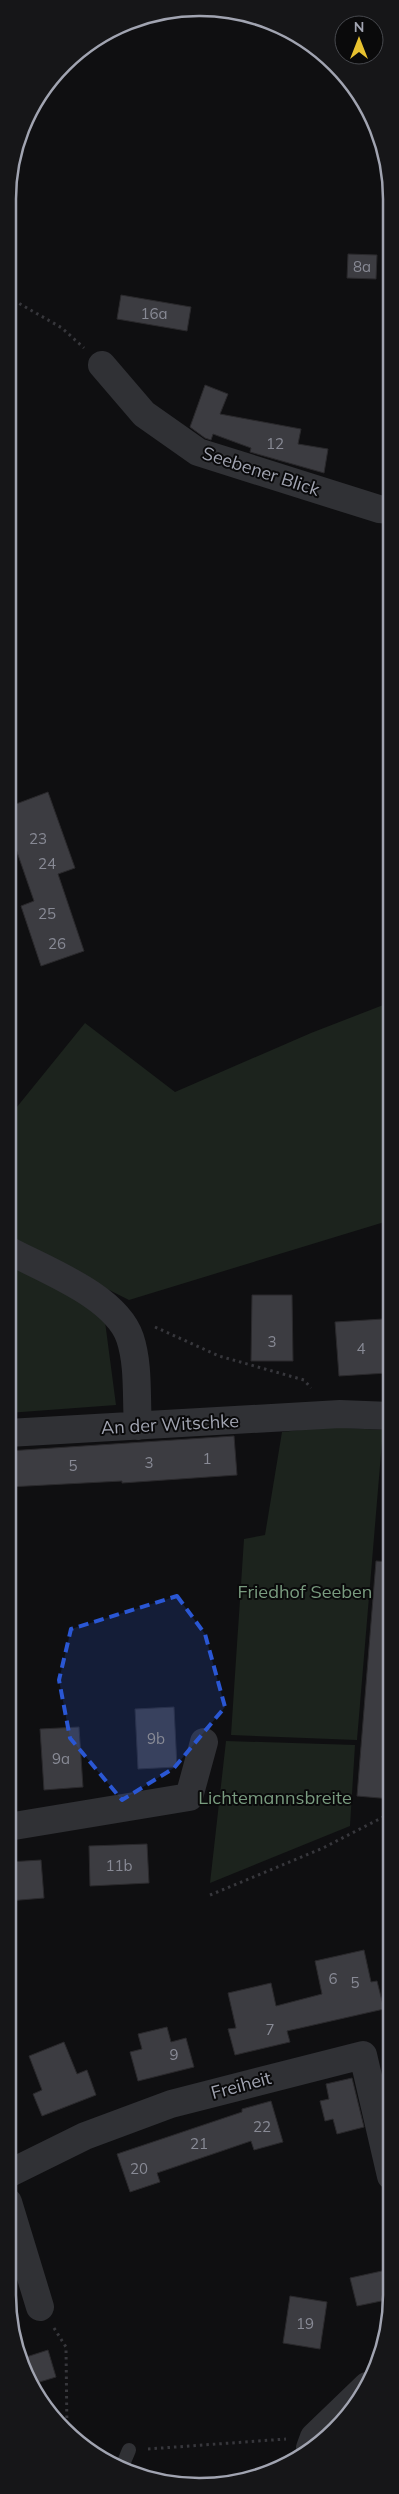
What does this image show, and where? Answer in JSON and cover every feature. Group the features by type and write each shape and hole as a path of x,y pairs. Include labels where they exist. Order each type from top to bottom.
{"street":[{"name":"Seebener Blick","path":"102,365 144,414 198,452 383,509"},
{"path":"16,1254 101,1300 117,1314 131,1339 138,1426"},
{"name":"An der Witschke","path":"16,1433 333,1414 383,1416"},
{"path":"16,1826 189,1797 204,1742"},
{"name":"Freiheit","path":"16,2170 85,2136 171,2104 363,2055 383,2141"},
{"path":"16,2228 40,2306"}],"lane":[{"path":"124,2462 129,2450"}],"path":[{"path":"16,302 62,328 102,365"},
{"path":"117,1314 140,1321 219,1356 304,1380 333,1414"},
{"path":"210,1896 324,1848 383,1817"},
{"path":"40,2306 66,2347 68,2421"},
{"path":"105,2451 306,2443"}],"highlighted area":[{"path":"177,1596 205,1634 225,1707 174,1768 122,1800 70,1738 59,1680 71,1629"}],"green space":[{"path":"383,1005 383,1222 129,1300 16,1243 16,1108 85,1023 175,1092 311,1033"},
{"path":"16,1265 104,1314 116,1405 16,1412"},
{"name":"Friedhof Seeben","path":"329,1427 383,1430 357,1740 231,1735 244,1539 265,1535 282,1432"},
{"name":"Lichtemannsbreite","path":"226,1741 355,1745 350,1826 210,1883"}],"building":[{"path":"348,254 377,255 376,279 347,278"},
{"path":"121,295 191,307 187,331 117,319"},
{"path":"205,385 228,394 220,414 301,429 298,444 328,449 324,473 250,452 251,448 213,434 211,440 205,438 190,427"},
{"path":"48,792 75,868 58,874 84,951 41,966 21,906 34,901 16,849 16,804"},
{"path":"252,1295 292,1295 293,1361 251,1361"},
{"path":"383,1319 383,1373 339,1376 335,1322"},
{"path":"234,1436 237,1475 122,1483 122,1481 16,1487 16,1450"},
{"path":"376,1561 383,1561 383,1798 357,1796"},
{"path":"174,1707 177,1767 138,1769 135,1709"},
{"path":"79,1727 83,1787 44,1790 40,1729"},
{"path":"147,1844 149,1883 90,1886 89,1846"},
{"path":"41,1860 44,1898 16,1900 16,1862"},
{"path":"364,1950 371,1982 377,1981 383,2009 287,2031 290,2042 235,2055 228,2029 236,2028 228,1993 271,1983 276,2006 322,1994 315,1961"},
{"path":"167,2027 171,2042 186,2038 194,2067 138,2081 130,2052 142,2049 138,2034"},
{"path":"64,2042 77,2074 87,2070 96,2095 42,2116 33,2094 42,2090 29,2056"},
{"path":"352,2078 364,2127 337,2134 333,2119 325,2121 320,2101 329,2099 326,2084"},
{"path":"271,2101 283,2142 254,2150 251,2141 157,2173 160,2182 130,2192 117,2154 242,2112 242,2109"},
{"path":"383,2271 382,2301 357,2306 350,2278"},
{"path":"290,2296 327,2302 320,2349 283,2343"},
{"path":"48,2350 56,2377 39,2382 27,2357"}]}
